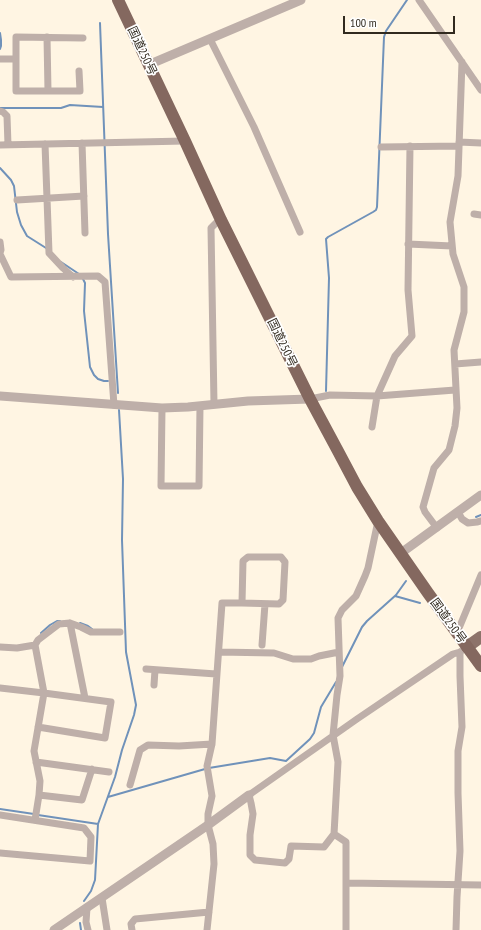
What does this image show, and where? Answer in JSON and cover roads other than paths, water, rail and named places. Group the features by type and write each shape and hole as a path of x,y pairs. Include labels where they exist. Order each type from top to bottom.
{"highway":[{"name":"国道250号","path":"118,0 221,220 310,399 357,487 378,524 401,553 457,633 464,649 481,666"}],"main road":[{"path":"464,649 481,637"}],"street":[{"path":"148,65 301,0"},
{"path":"419,0 481,90"},
{"path":"79,72 80,91 16,91 16,37 83,38"},
{"path":"47,37 48,91"},
{"path":"210,39 254,127 300,232"},
{"path":"0,59 16,59"},
{"path":"437,528 423,507 434,468 449,450 455,426 457,408 454,350 464,312 464,287 453,254 450,222 458,176 462,62"},
{"path":"0,111 7,116 4,145 185,141"},
{"path":"82,143 85,233"},
{"path":"381,147 481,143"},
{"path":"44,144 49,253 63,268 78,276"},
{"path":"372,427 377,396 395,356 412,336 408,290 410,146"},
{"path":"17,200 84,196"},
{"path":"214,404 211,228 221,220"},
{"path":"0,242 0,253 11,277 98,276 105,282 114,405"},
{"path":"408,244 452,246"},
{"path":"455,364 481,362"},
{"path":"0,396 162,408 248,401 310,399 330,395 377,396 455,390"},
{"path":"162,408 161,486 199,486 200,406"},
{"path":"401,553 481,495"},
{"path":"458,512 468,523 481,520"},
{"path":"249,795 252,803 253,814 250,836 250,855 255,860 285,863 289,859 291,846 324,847 334,834 338,762 334,735 340,676 338,618 342,610 356,596 366,576 378,524"},
{"path":"207,930 214,864 213,844 208,826 208,814 212,796 207,768 212,744 222,603 242,604 279,604 283,600 285,562 281,557 248,557 243,561 242,604"},
{"path":"457,633 481,575"},
{"path":"262,645 265,604"},
{"path":"70,623 85,698"},
{"path":"35,816 40,781 34,751 44,692 35,645 38,640 59,624 70,623 91,632 120,632"},
{"path":"0,647 17,648 35,645"},
{"path":"54,930 208,826 334,735 453,654 464,649"},
{"path":"456,930 460,852 458,751 462,727 460,676 464,649"},
{"path":"219,652 274,653 293,659 311,659 339,652"},
{"path":"146,670 216,674"},
{"path":"154,685 155,670"},
{"path":"0,688 44,692 110,702 105,738 38,727"},
{"path":"130,785 140,750 148,745 178,746 212,744"},
{"path":"36,762 108,772"},
{"path":"39,795 82,800 92,769"},
{"path":"0,815 35,816 84,828 90,837 90,861 0,853"},
{"path":"334,834 346,842 346,930"},
{"path":"346,884 481,885"},
{"path":"102,898 107,930"},
{"path":"87,908 86,922 88,930"},
{"path":"132,930 131,924 135,919 209,912"}],"waterway":[{"path":"326,391 329,278 326,239 376,210 384,37 386,31 407,0"},
{"path":"100,23 108,234 118,393"},
{"path":"0,33 0,49"},
{"path":"0,108 61,108 70,105 103,107"},
{"path":"0,168 11,180 14,186 17,212 21,225 27,236 46,248"},
{"path":"61,262 79,274"},
{"path":"83,279 85,283 84,311 90,367 98,379 108,381"},
{"path":"84,901 91,891 95,880 98,824 115,777 136,705 126,652 122,540 123,479 119,410"},
{"path":"476,517 481,515"},
{"path":"342,667 362,627 396,595 406,581"},
{"path":"395,596 420,603"},
{"path":"41,633 50,625 60,621"},
{"path":"80,623 92,629"},
{"path":"209,768 270,758 286,761 310,739 314,733 321,707 336,682"},
{"path":"108,797 205,769"},
{"path":"0,809 34,814"},
{"path":"38,815 98,824"},
{"path":"80,923 81,930"}]}
